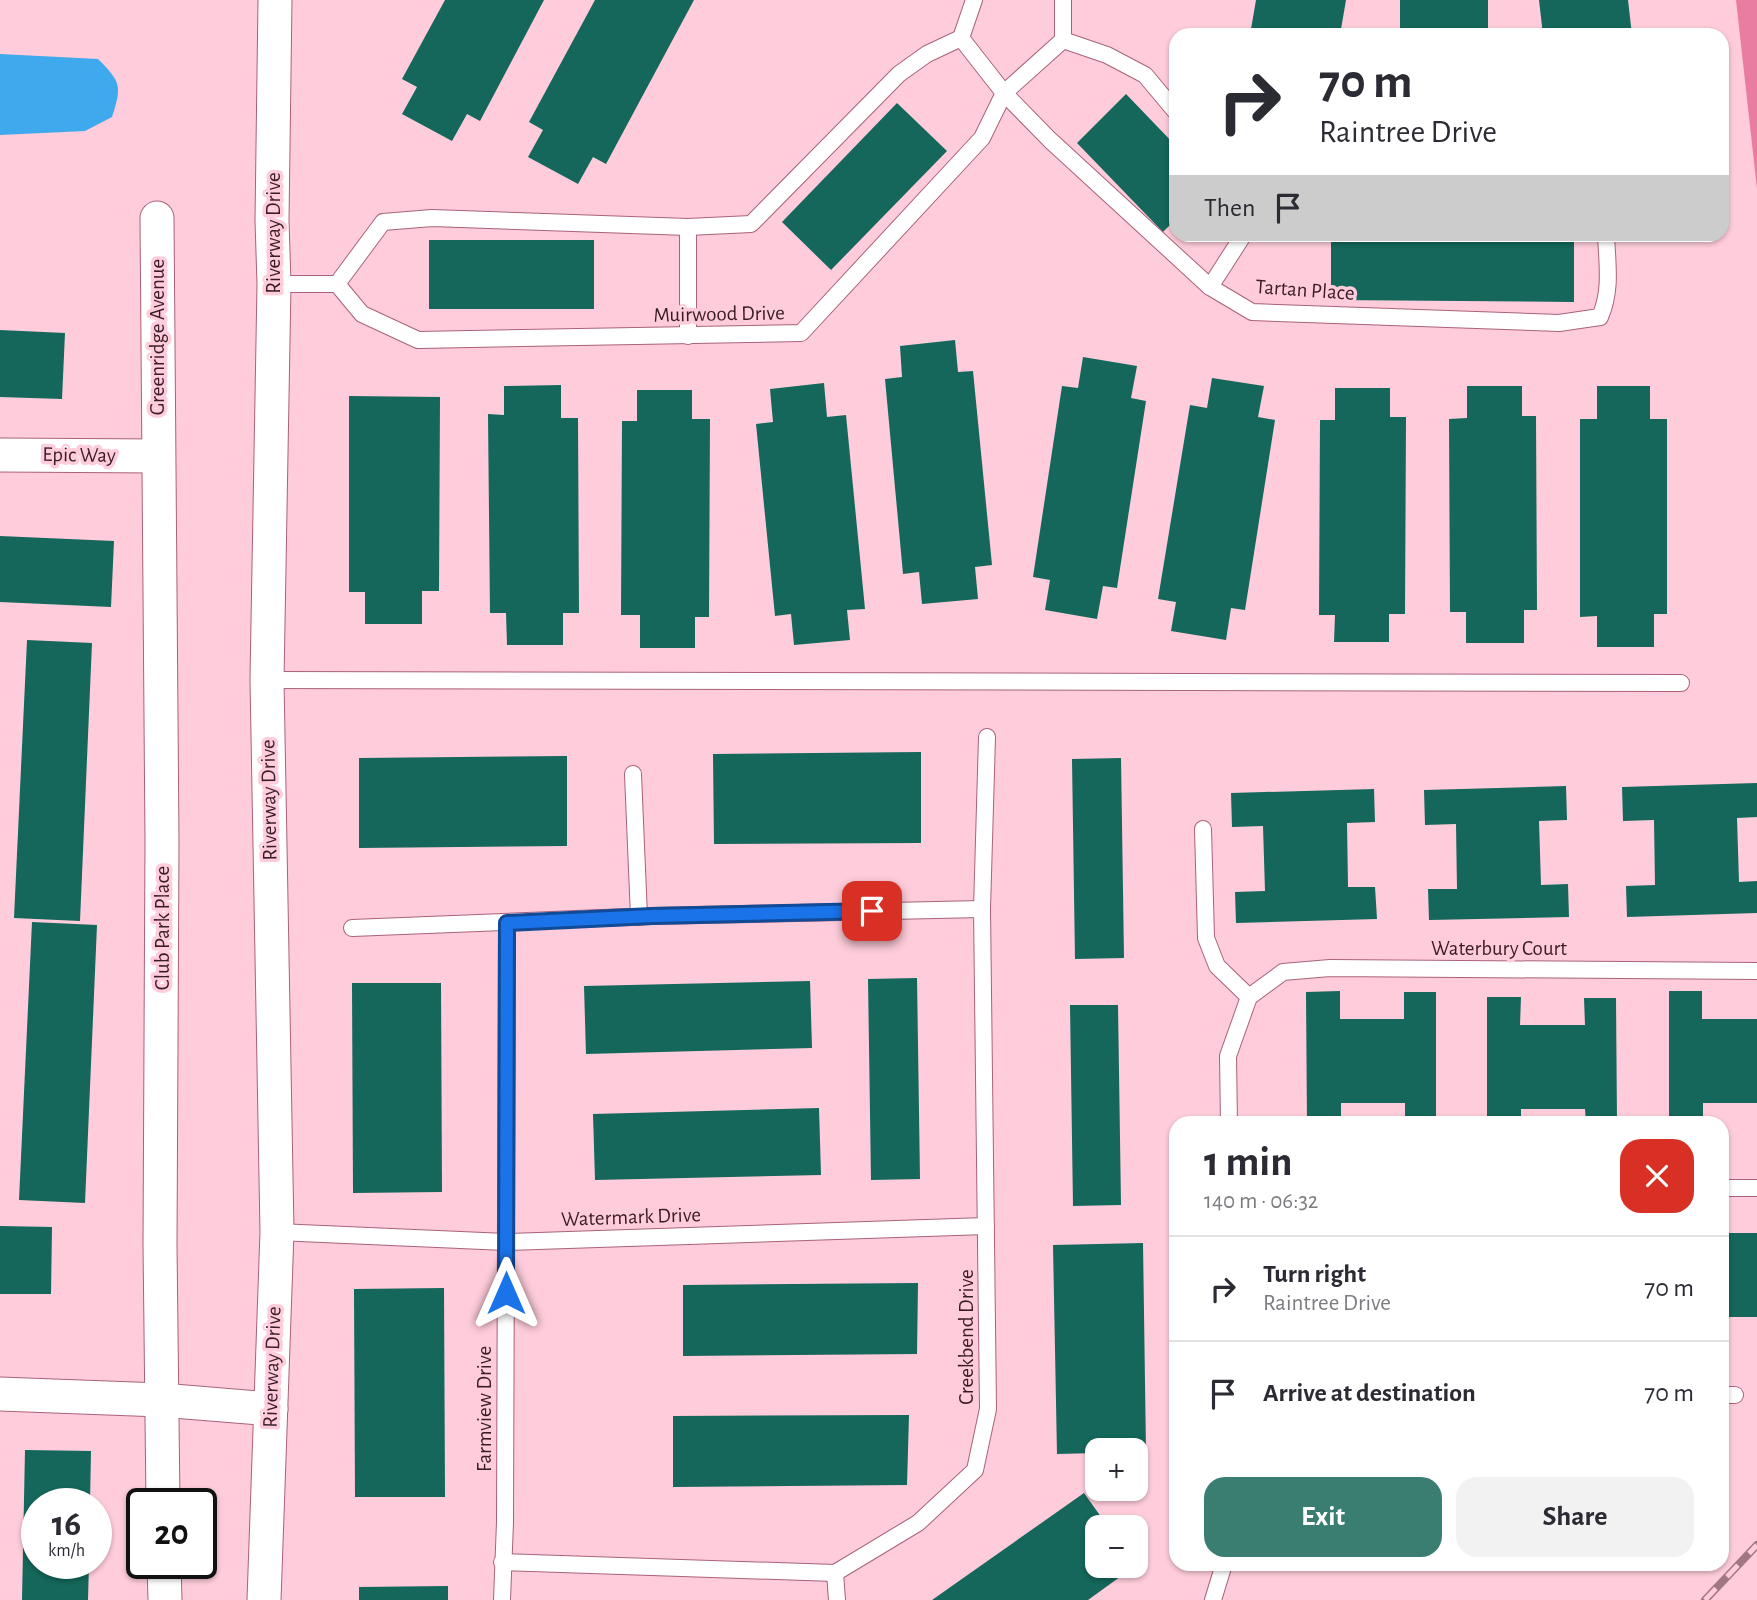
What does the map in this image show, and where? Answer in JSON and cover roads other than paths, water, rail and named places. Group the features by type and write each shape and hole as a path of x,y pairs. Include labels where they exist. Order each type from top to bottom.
{"street":[{"name":"Riverway Drive","path":"264,1600 277,1233 267,680 274,284 272,220 275,0"},
{"name":"Greenridge Avenue","path":"157,218 158,456"},
{"name":"Epic Way","path":"0,455 158,456"},
{"name":"Club Park Place","path":"158,456 162,842 161,1400"},
{"path":"0,1394 161,1400 271,1409"},
{"path":"161,1400 163,1488"},
{"path":"164,1579 165,1600"}],"lane":[{"path":"274,284 337,284 383,222 432,218 688,228 751,224 899,74 927,54 961,38 974,0"},
{"path":"961,38 1004,93 1063,40 1063,0"},
{"path":"1063,40 1107,55 1145,75 1169,104"},
{"name":"Tartan Place","path":"1004,93 1050,140 1210,287 1252,312 1559,323 1600,317 1609,288 1606,242"},
{"name":"Muirwood Drive","path":"337,284 362,314 418,340 802,332 982,138 1004,93"},
{"path":"688,228 688,336"},
{"path":"1210,287 1239,242"},
{"path":"267,680 1681,683"},
{"name":"Creekbend Drive","path":"835,1573 918,1523 975,1470 988,1409 982,909 987,737"},
{"path":"633,774 639,916"},
{"path":"1203,829 1206,938 1217,966 1249,997 1228,1056 1229,1116"},
{"path":"352,928 639,916 982,909"},
{"name":"Farmview Drive","path":"502,1600 505,1522 507,923"},
{"name":"Waterbury Court","path":"1249,997 1283,972 1330,968 1757,971"},
{"path":"1729,1188 1757,1188"},
{"name":"Watermark Drive","path":"277,1233 506,1242 986,1226"},
{"path":"502,1562 835,1573 837,1600"},
{"path":"1213,1600 1222,1571"}],"water":[{"path":"0,54 98,59 111,73 117,85 112,117 85,131 0,135"}],"railway":[{"path":"1705,1600 1757,1545"}]}
